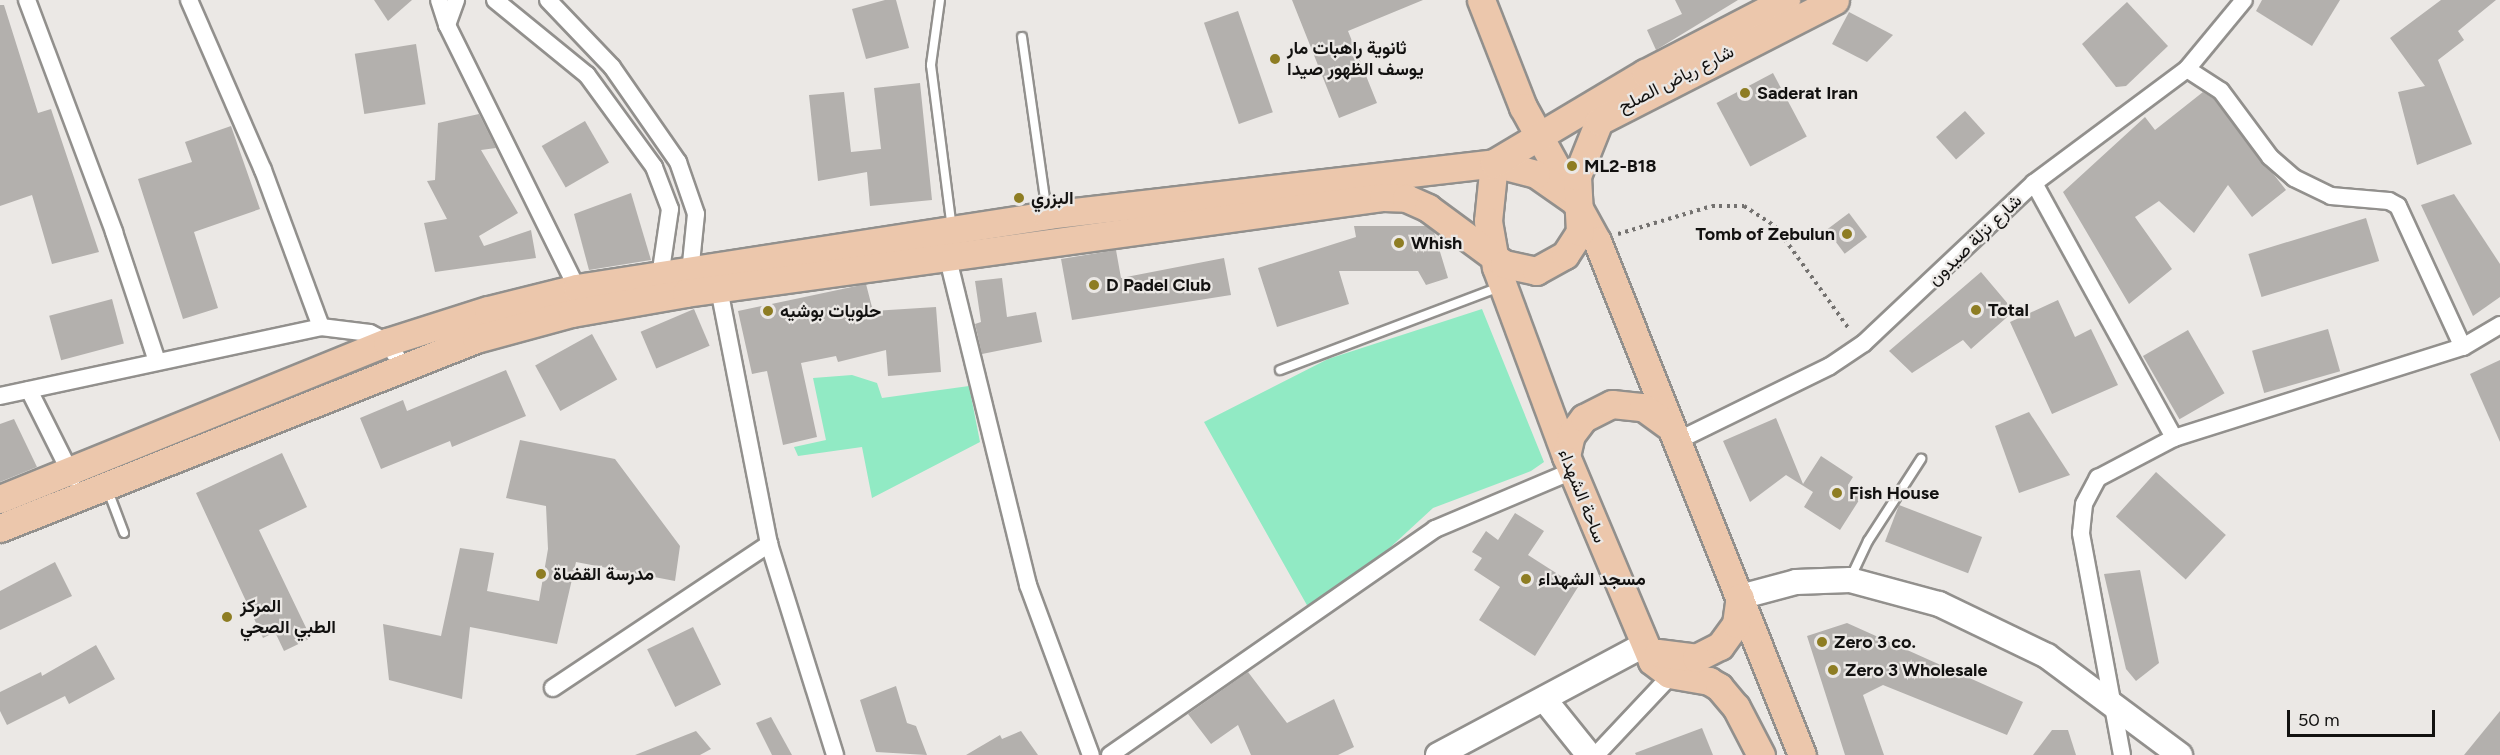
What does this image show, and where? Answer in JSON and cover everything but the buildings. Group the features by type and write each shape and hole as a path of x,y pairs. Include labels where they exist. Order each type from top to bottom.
{"main road":[{"path":"1481,0 1523,107 1541,133 1597,241 1801,751"},
{"name":"شارع رياض الصلح","path":"1541,133 1786,0"},
{"name":"شارع رياض الصلح","path":"1579,206 1579,166 1590,136 1605,117 1835,0"},
{"name":"ساحة الشهداء","path":"1523,107 1488,210 1493,256 1503,286 1569,464 1644,645 1659,668 1678,667 1719,687 1736,706 1760,752"},
{"path":"0,528 403,368 521,325 718,289 948,259 1381,186 1505,157 1541,133"},
{"path":"0,499 387,342 488,310 577,288 690,273 1047,215 1381,186 1428,208 1493,256 1524,272 1547,267 1565,255 1580,232 1579,206 1545,179 1505,157"},
{"path":"1569,464 1571,435 1584,418 1612,404 1643,407 1674,434"},
{"path":"1678,667 1709,653 1730,636 1740,597"}],"street":[{"path":"27,0 114,232 157,361"},
{"path":"189,0 263,170 321,327"},
{"path":"439,0 447,25 577,288"},
{"path":"447,25 456,0"},
{"path":"495,0 587,75 654,167 670,209 660,277"},
{"path":"548,0 612,67 678,162 696,213 690,273"},
{"name":"شارع نزلة صيدون","path":"1674,434 1830,366 1864,343 2034,183 2187,69 2244,0"},
{"path":"2187,69 2221,91 2270,157 2294,178 2331,196 2389,201 2398,206 2463,347"},
{"path":"2034,183 2174,438"},
{"path":"948,259 1028,585 1091,755"},
{"path":"718,289 769,544 835,755"},
{"path":"2122,755 2117,711 2083,550 2084,504 2098,478 2174,438 2463,347 2500,325"},
{"path":"0,396 321,327 356,328 387,342 403,368"},
{"path":"29,390 68,471 94,489"},
{"path":"1110,755 1435,529 1569,464"},
{"path":"554,688 769,544"},
{"path":"1740,597 1796,582 1850,580 1895,589 2002,632 2076,675 2117,711 2180,755"},
{"path":"1438,755 1644,645"},
{"path":"1596,755 1678,667"},
{"path":"1544,699 1589,755"}],"lane":[{"path":"940,0 931,65 953,230"},
{"path":"1022,37 1047,215"},
{"path":"1280,370 1503,286"},
{"path":"1850,580 1868,541 1921,459"},
{"path":"94,489 124,533"}],"path":[{"path":"1597,241 1712,206 1744,206 1776,227 1850,330"}],"green space":[{"path":"1482,309 1544,462 1531,471 1433,508 1370,566 1308,607 1204,422 1328,359"},
{"path":"852,375 877,383 882,398 969,386 980,442 872,498 862,447 798,456 794,447 826,440 813,378"}],"place":[{"name":"ثانوية راهبات مار يوسف الظهور صيدا","path":"1275,59"},
{"name":"Saderat Iran","path":"1745,93"},
{"name":"ML2-B18","path":"1572,166"},
{"name":"البزري","path":"1019,198"},
{"name":"Tomb of Zebulun","path":"1847,234"},
{"name":"Whish","path":"1399,243"},
{"name":"D Padel Club","path":"1094,285"},
{"name":"Total","path":"1976,310"},
{"name":"حلويات بوشيه","path":"768,311"},
{"name":"Fish House","path":"1837,493"},
{"name":"مدرسة القضاة","path":"541,574"},
{"name":"مسجد الشهداء","path":"1526,579"},
{"name":"المركز الطبي الصحي","path":"227,617"},
{"name":"Zero 3 co.","path":"1822,642"},
{"name":"Zero 3 Wholesale","path":"1833,670"}]}
